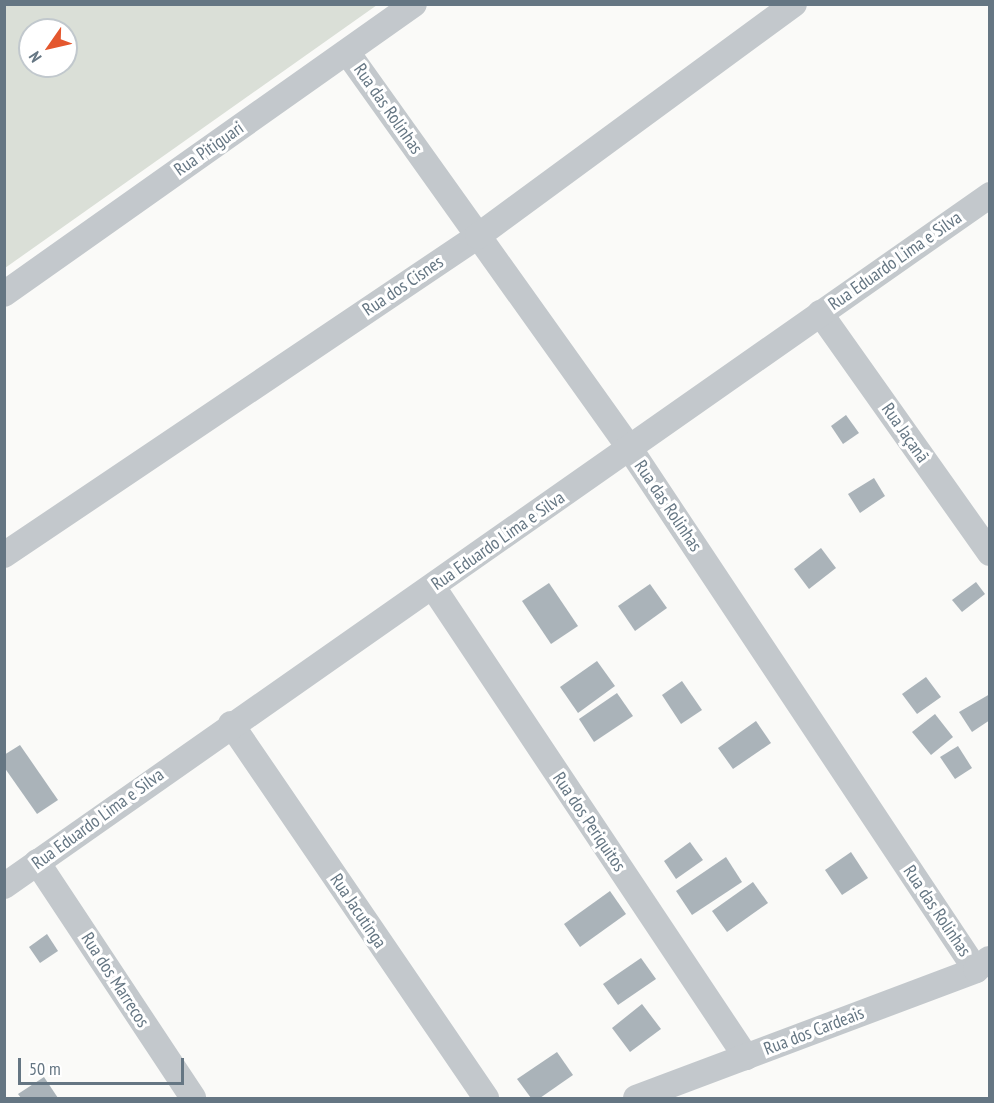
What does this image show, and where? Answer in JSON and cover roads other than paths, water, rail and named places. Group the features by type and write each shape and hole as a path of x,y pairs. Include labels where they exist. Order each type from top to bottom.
{"street":[{"name":"Rua Pitiguari","path":"4,294 414,4"},
{"name":"Rua dos Cisnes","path":"4,555 478,236 794,4"},
{"name":"Rua das Rolinhas","path":"347,52 630,449 983,964"},
{"name":"Rua Eduardo Lima e Silva","path":"4,886 231,724 630,449 990,195"},
{"name":"Rua Jaçanã","path":"820,313 990,553"},
{"name":"Rua dos Periquitos","path":"432,587 746,1057"},
{"name":"Rua Jacutinga","path":"231,724 486,1098"},
{"name":"Rua dos Marrecos","path":"37,862 193,1098"},
{"name":"Rua dos Cardeais","path":"636,1098 983,964"}]}
